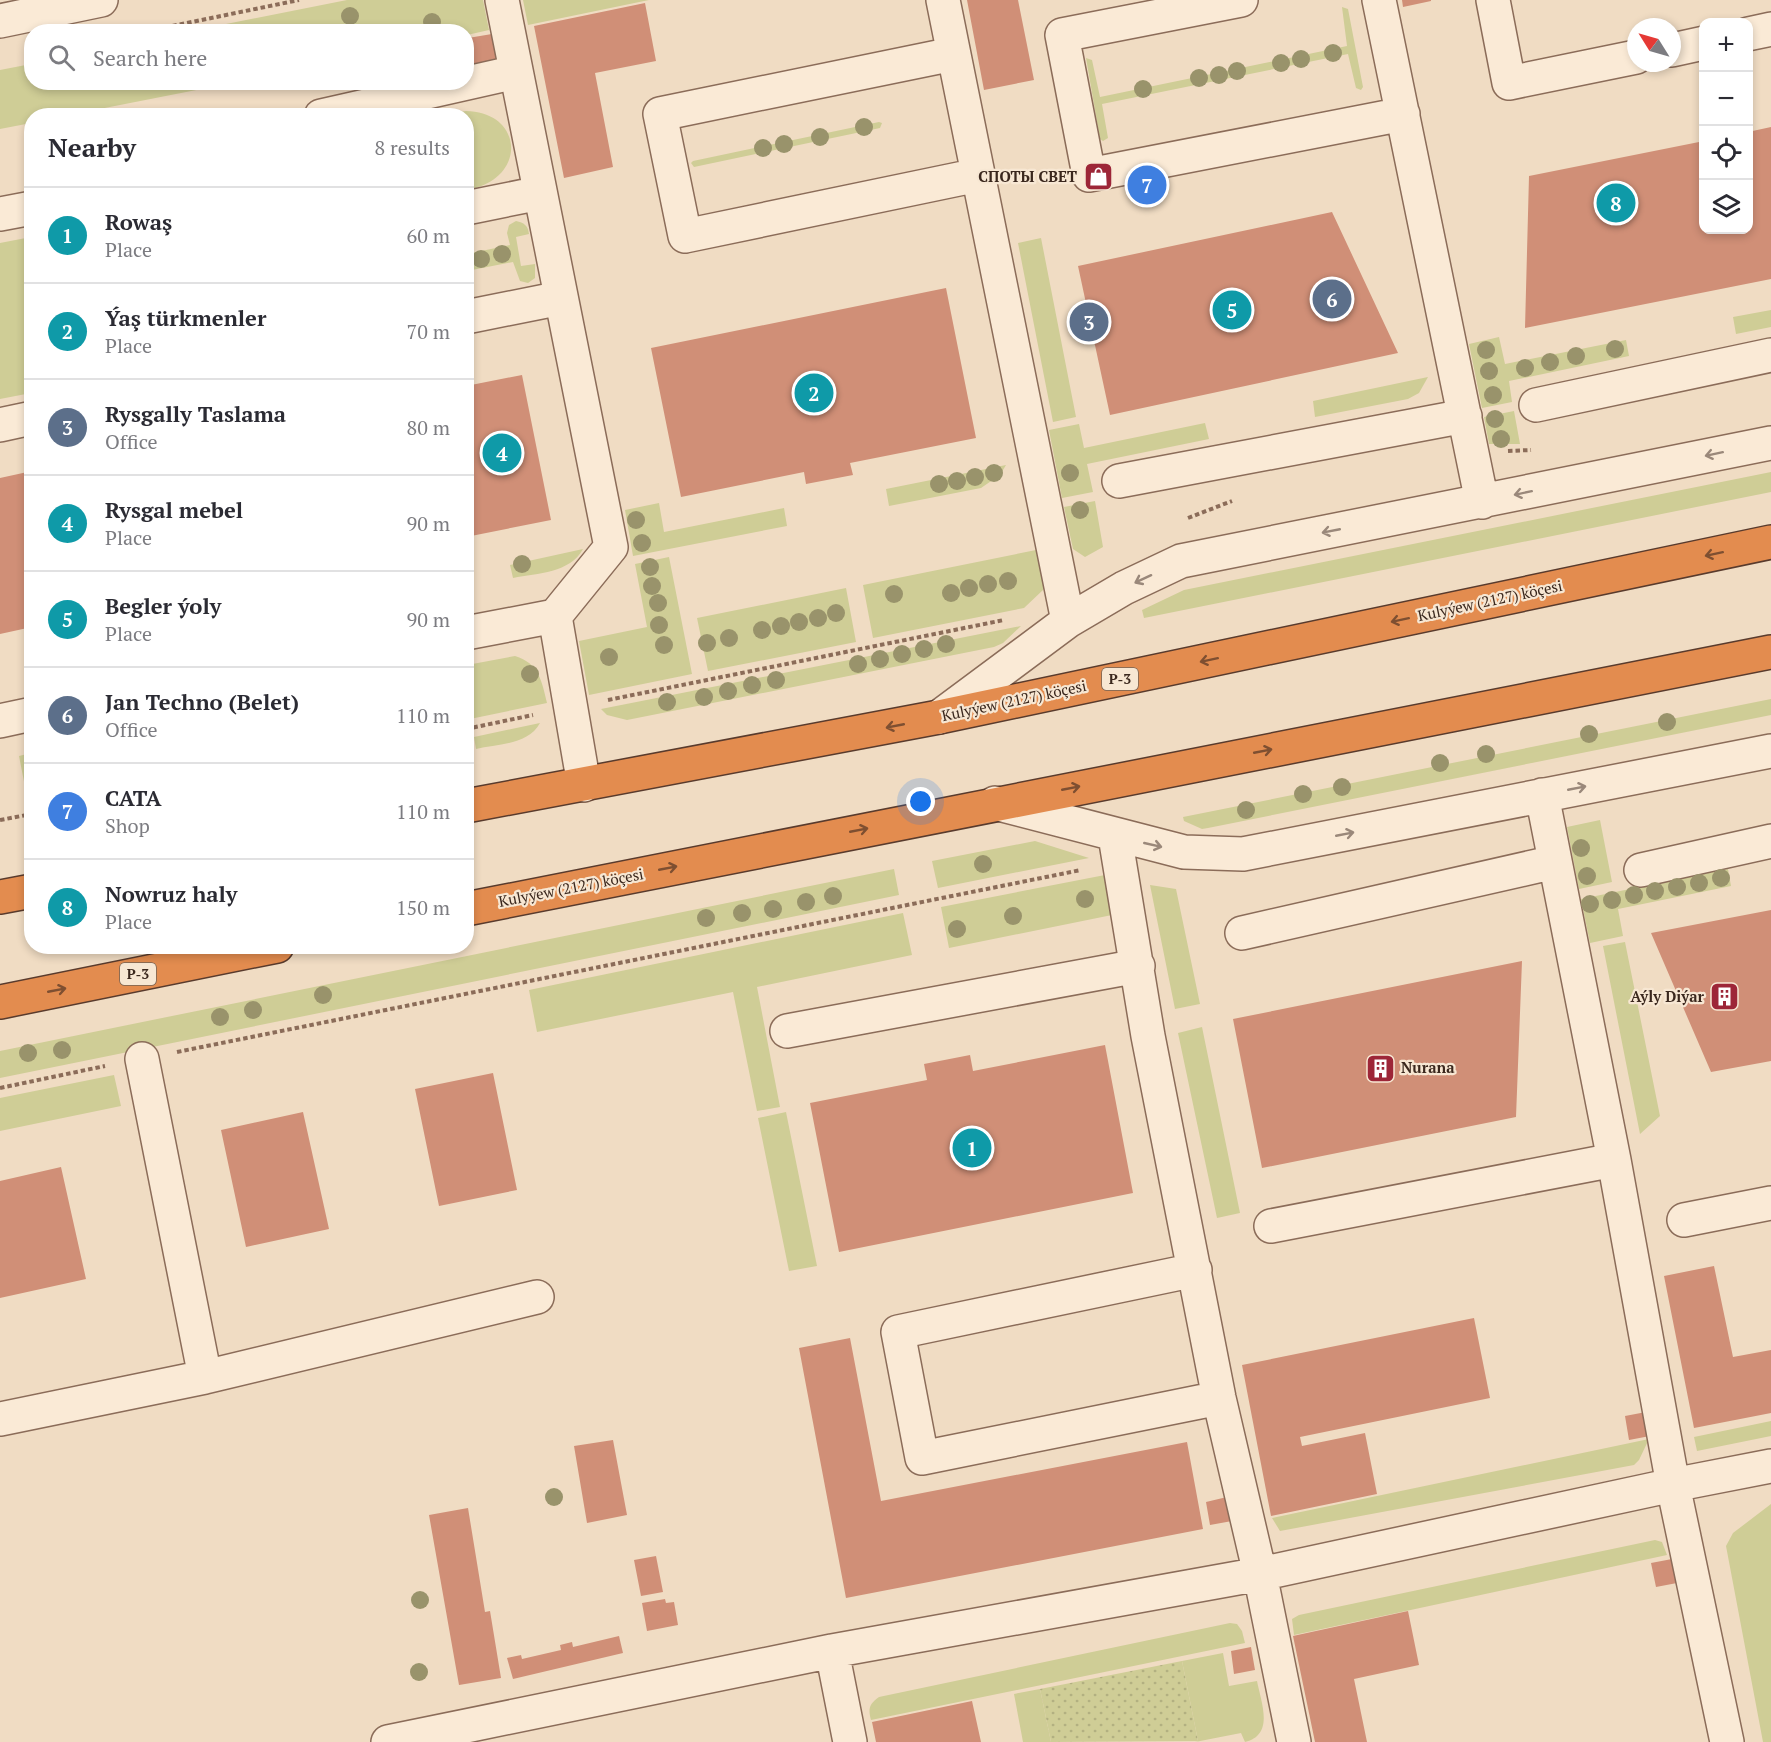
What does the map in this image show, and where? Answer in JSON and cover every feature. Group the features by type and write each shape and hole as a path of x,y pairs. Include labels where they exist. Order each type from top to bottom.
{"highway":[{"name":"Kulyýew (2127) köçesi","path":"474,805 939,717 1771,542"},
{"name":"Kulyýew (2127) köçesi","path":"474,907 1771,652"},
{"path":"0,897 24,892"},
{"name":"P-3","path":"0,1002 237,954"}],"street":[{"path":"0,21 101,0"},
{"path":"474,631 555,616 611,547 502,0"},
{"path":"943,0 1068,621"},
{"path":"1241,0 1062,35 1089,175 1403,114"},
{"path":"1379,0 1482,501"},
{"path":"1493,0 1509,83 1627,59"},
{"path":"1753,33 1771,30"},
{"path":"1681,48 1699,44"},
{"path":"953,54 660,114 680,214 685,236 978,175"},
{"path":"474,81 516,72"},
{"path":"356,108 436,90"},
{"path":"474,205 540,193"},
{"path":"0,214 24,210"},
{"path":"474,315 561,298"},
{"path":"1536,405 1771,355"},
{"path":"1119,481 1465,416"},
{"path":"0,424 24,420"},
{"path":"939,717 1068,621 1124,588 1181,561 1771,443"},
{"path":"555,616 584,784"},
{"path":"0,721 24,716"},
{"path":"995,803 1117,850 1243,854 1771,751"},
{"path":"1542,795 1614,1160 1673,1485 1727,1742"},
{"path":"1641,870 1771,841"},
{"path":"1117,850 1148,1036 1219,1398 1260,1574 1294,1742"},
{"path":"1242,933 1555,862"},
{"path":"787,1031 1138,966"},
{"path":"142,1059 206,1377"},
{"path":"1271,1226 1614,1160"},
{"path":"1684,1220 1771,1203"},
{"path":"1195,1270 898,1332 922,1458 1219,1398"},
{"path":"0,1419 206,1377 537,1297"},
{"path":"388,1742 832,1652 1260,1574 1673,1485 1771,1467"},
{"path":"832,1652 850,1742"}],"path":[{"path":"182,24 299,0"},
{"path":"0,820 24,816"},
{"path":"0,1088 1089,868 1117,850"}],"shaded area":[{"path":"347,0 483,0 489,30 474,33 474,24 226,24"},
{"path":"523,0 649,0 528,25"},
{"path":"1342,7 1348,9 1363,87 1361,90 1356,88 1348,54 1102,104 1108,138 1103,141 1100,139 1086,58 1092,60 1100,97 1347,46"},
{"path":"24,65 24,90 196,90 105,108 24,108 24,124 0,129 0,70"},
{"path":"474,112 485,114 499,122 508,134 511,147 509,160 501,173 487,183 474,188"},
{"path":"882,123 880,128 694,167 691,163 693,161"},
{"path":"516,221 528,228 529,234 516,237 521,266 535,264 535,278 528,283 520,281 513,262 474,270 474,253 510,245 507,233 509,225"},
{"path":"24,238 24,394 0,399 0,243"},
{"path":"1041,238 1076,417 1053,422 1018,243"},
{"path":"1771,310 1771,327 1736,334 1733,317"},
{"path":"1499,337 1505,364 1626,340 1629,356 1509,381 1512,402 1482,408 1469,344"},
{"path":"1428,377 1419,393 1408,399 1315,417 1313,401"},
{"path":"1514,411 1520,444 1489,444 1484,417"},
{"path":"1205,423 1209,439 1087,464 1093,492 1062,498 1049,430 1079,424 1084,448"},
{"path":"1006,465 1000,475 981,488 889,506 886,489"},
{"path":"1771,472 1771,492 1144,618 1142,610 1184,590"},
{"path":"1095,501 1103,547 1085,557 1073,549 1064,507"},
{"path":"659,503 664,532 784,508 787,526 633,556 625,510"},
{"path":"583,549 570,563 562,567 513,578 510,565"},
{"path":"1041,549 1047,580 1043,590 1024,608 873,638 863,585"},
{"path":"669,557 692,674 589,695 579,641 647,627 635,564"},
{"path":"846,588 856,642 708,671 697,618"},
{"path":"1021,626 1003,643 994,647 627,720 607,715 601,709"},
{"path":"515,656 523,659 538,674 547,703 474,718 474,664"},
{"path":"1771,699 1771,715 1208,828 1202,829 1184,821 1183,817"},
{"path":"540,723 528,736 520,740 476,749 474,737"},
{"path":"24,755 24,782 19,756"},
{"path":"1600,820 1612,882 1579,889 1567,827"},
{"path":"1035,841 1089,858 938,888 932,861"},
{"path":"894,869 899,895 0,1078 0,1051"},
{"path":"1728,869 1731,886 1618,909 1623,936 1590,943 1581,899"},
{"path":"1105,875 1112,915 949,948 941,907"},
{"path":"1150,885 1176,889 1200,1004 1175,1009"},
{"path":"903,913 912,955 757,987 780,1107 757,1111 733,992 537,1032 529,990"},
{"path":"1625,942 1660,1116 1640,1134 1603,946"},
{"path":"1202,1027 1240,1213 1217,1218 1178,1033"},
{"path":"114,1075 121,1106 0,1131 0,1098"},
{"path":"786,1112 817,1266 789,1271 758,1118"},
{"path":"1771,1421 1771,1436 1697,1451 1694,1437"},
{"path":"1649,1439 1639,1460 1634,1465 1280,1531 1272,1518"},
{"path":"1771,1504 1771,1742 1763,1742 1726,1546 1733,1533"},
{"path":"1655,1540 1662,1542 1667,1555 1294,1635 1292,1619 1299,1615"},
{"path":"1230,1623 1237,1624 1242,1631 1245,1643 871,1720 870,1707 879,1697"},
{"path":"1223,1653 1229,1686 1257,1681 1263,1708 1263,1725 1254,1738 1245,1742 1241,1733 1195,1742 1198,1741 1182,1661"},
{"path":"1182,1661 1198,1741 1051,1742 1040,1689"},
{"path":"1040,1689 1051,1742 1023,1742 1014,1694"}],"building":[{"path":"967,0 1018,0 1034,80 984,90"},
{"path":"1402,0 1431,0 1431,1 1403,7"},
{"path":"645,3 656,61 595,73 613,167 564,178 534,26"},
{"path":"492,34 496,59 474,64 474,37"},
{"path":"1771,127 1771,279 1525,328 1529,176 1699,142 1699,234 1753,234 1753,131"},
{"path":"1332,212 1398,353 1110,415 1078,266"},
{"path":"946,288 976,438 850,463 853,475 806,484 804,472 681,497 651,348"},
{"path":"522,375 551,520 474,535 474,384"},
{"path":"24,473 24,629 0,634 0,478"},
{"name":"Aýly Diýar","path":"1771,910 1771,1061 1711,1072 1651,933"},
{"name":"Nurana","path":"1522,961 1516,1117 1262,1168 1233,1019"},
{"path":"1105,1045 1133,1193 839,1252 810,1103 927,1080 924,1064 970,1055 973,1071"},
{"path":"493,1073 517,1190 439,1206 415,1089"},
{"path":"303,1112 329,1229 246,1247 221,1130"},
{"path":"61,1167 86,1279 0,1298 0,1181"},
{"path":"1714,1266 1733,1357 1771,1350 1771,1413 1694,1428 1664,1276"},
{"path":"1474,1318 1490,1398 1300,1437 1302,1446 1365,1433 1377,1494 1271,1516 1242,1365"},
{"path":"850,1338 881,1501 1187,1442 1203,1529 846,1598 799,1348"},
{"path":"1646,1412 1650,1436 1629,1440 1625,1416"},
{"path":"613,1440 627,1515 587,1523 574,1446"},
{"path":"1227,1497 1232,1521 1210,1525 1206,1502"},
{"path":"468,1508 485,1612 490,1611 501,1678 459,1685 429,1515"},
{"path":"656,1556 663,1592 641,1596 634,1560"},
{"path":"1672,1559 1677,1583 1656,1587 1651,1563"},
{"path":"665,1599 666,1603 674,1602 678,1625 647,1631 642,1603"},
{"path":"1408,1611 1419,1665 1354,1679 1367,1742 1315,1742 1293,1636"},
{"path":"619,1636 623,1653 513,1679 507,1658 521,1655 522,1659 561,1650 560,1645 572,1642 573,1647"},
{"path":"1251,1647 1255,1670 1234,1674 1231,1651"},
{"path":"972,1701 981,1742 876,1742 872,1722"}],"place":[{"name":"СПОТЫ СВЕТ","path":"1098,177"},
{"name":"CATA","path":"1147,185"},
{"name":"Nowruz haly","path":"1616,203"},
{"name":"Jan Techno (Belet)","path":"1332,299"},
{"name":"Begler ýoly","path":"1232,310"},
{"name":"Rysgally Taslama","path":"1089,322"},
{"name":"Ýaş türkmenler","path":"814,393"},
{"name":"Rysgal mebel","path":"502,453"},
{"name":"Aýly Diýar","path":"1725,997"},
{"name":"Nurana","path":"1380,1068"},
{"name":"Rowaş","path":"972,1148"}]}
